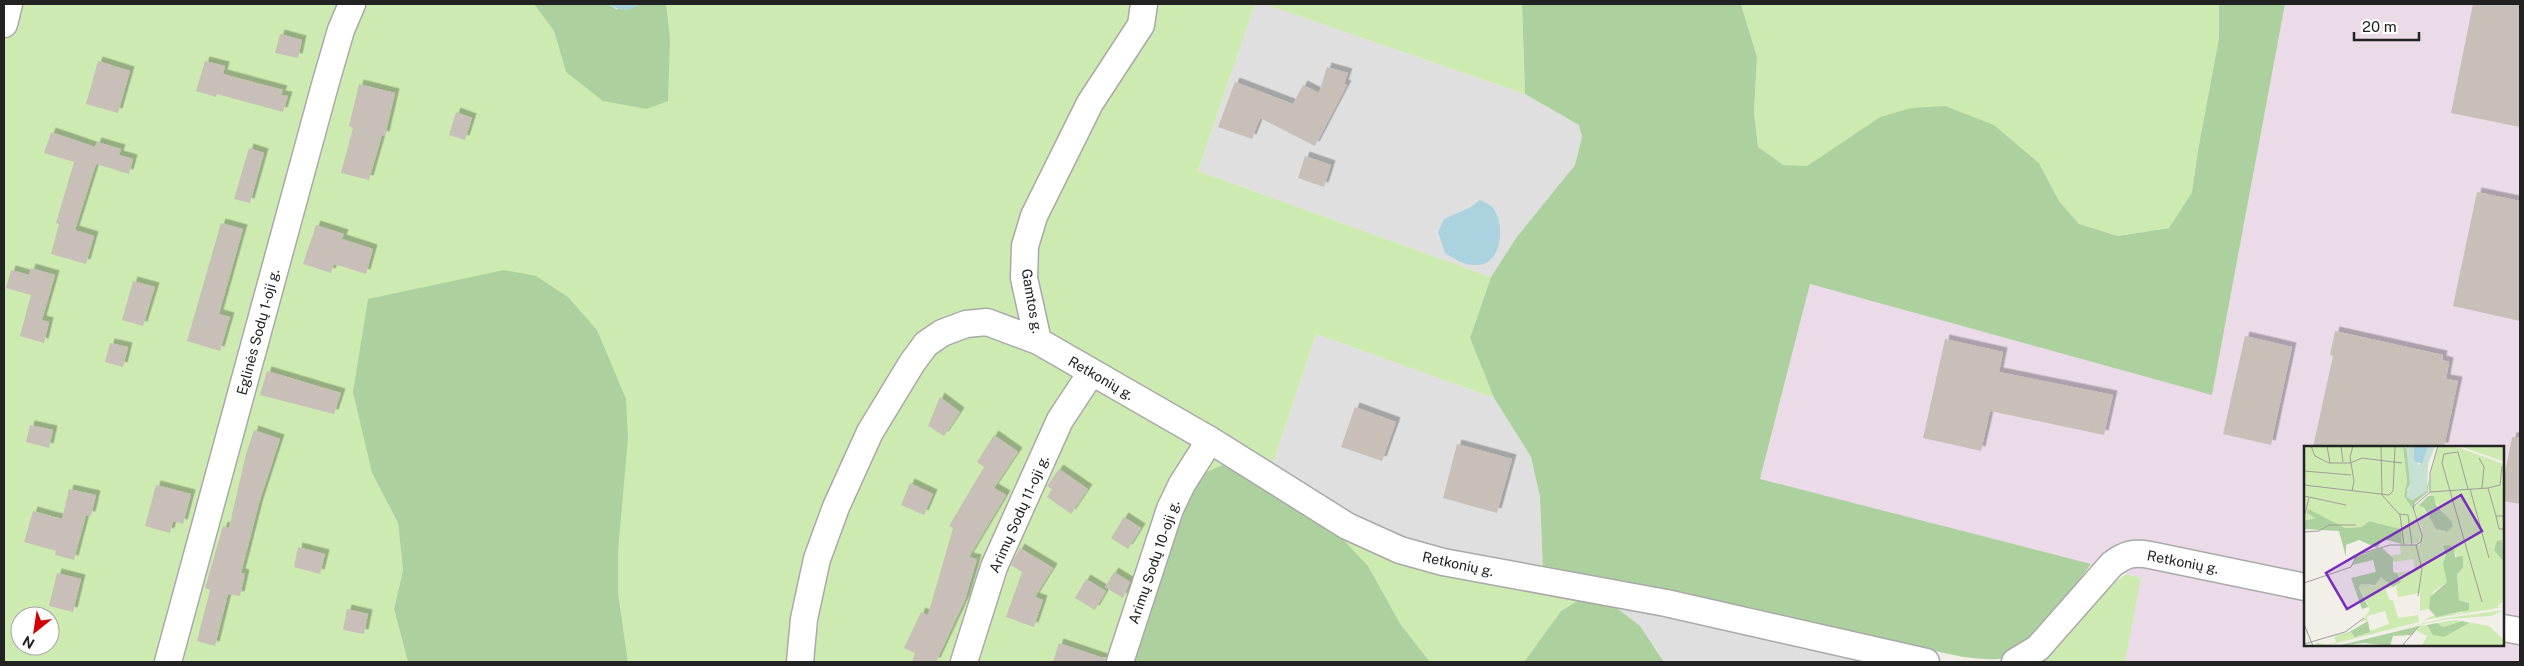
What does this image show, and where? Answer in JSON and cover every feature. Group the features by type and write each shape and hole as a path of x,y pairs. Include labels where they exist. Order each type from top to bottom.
{"street":[{"path":"4,24 9,4"},
{"name":"Eglinės Sodų 1-oji g.","path":"168,662 325,86 341,30 352,4"},
{"name":"Gamtos g.","path":"1038,341 1024,278 1025,246 1034,216 1090,104 1141,25 1144,4"},
{"name":"Gamtos g.","path":"800,662 804,619 817,559 836,507 870,432 912,363 926,344 942,333 966,324 987,322 1038,341"},
{"name":"Retkonių g.","path":"1038,341 1210,440 1346,526 1400,550 1443,562 1666,603 1926,662"},
{"name":"Arimų Sodų 11-oji g.","path":"964,662 994,567 1060,420 1091,373"},
{"name":"Arimų Sodų 10-oji g.","path":"1120,662 1170,510 1182,484 1210,440"},
{"name":"Retkonių g.","path":"2015,662 2038,648 2112,564 2125,555 2136,552 2304,587"},
{"path":"2504,628 2520,631"}],"shaded area":[{"path":"1255,4 1264,4 1525,94 1580,125 1582,137 1575,165 1516,238 1491,277 1198,171"},
{"path":"2285,4 2520,4 2520,662 2125,662 2141,578 1760,480 1810,284 2212,394"},
{"path":"1316,334 1494,398 1531,457 1540,497 1543,571 1422,545 1363,523 1272,466"},
{"path":"1614,606 1895,662 1664,662 1655,647"}],"green space":[{"path":"4,4 534,4 554,31 566,72 666,4 1255,4 1198,171 1491,277 1470,338 1494,398 1316,334 1272,466 1043,332 1003,316 986,312 970,311 955,314 939,322 907,351 792,662 628,662 618,592 618,551 372,473 398,523 403,570 394,609 408,662 4,662"},
{"path":"534,4 608,4 616,9 637,6 639,4 666,4 670,38 668,101 647,109 603,101 566,72 554,31"},
{"path":"1264,4 1522,4 1525,94"},
{"path":"1522,4 1741,4 1757,57 1754,112 1758,147 1783,165 1807,166 1880,117 1911,108 1945,106 1994,125 2039,163 2059,201 2079,224 2118,236 2169,228 2192,192 2219,38 2219,4 2285,4 2212,395 1810,284 1760,479 2091,564 2050,620 2024,646 2011,655 1998,659 1963,657 1629,585 1543,571 1540,497 1531,457 1494,398 1470,338 1491,277 1516,238 1575,165 1582,137 1579,125 1525,94"},
{"path":"1741,4 2219,4 2219,38 2192,192 2169,228 2118,236 2079,224 2059,201 2039,163 1994,125 1880,117 1807,166 1783,166 1758,147 1754,112 1757,57"},
{"path":"504,270 536,276 568,297 597,330 626,399 628,438 618,551 618,592 628,662 408,662 394,609 403,570 398,523 372,473 353,392 368,299"},
{"path":"987,335 1022,344 1225,464 1204,473 1128,662 813,662 825,577 858,479 917,370 939,349 963,337"},
{"path":"1225,464 1339,535 1368,566 1401,625 1430,662 1128,662 1188,491 1204,473"},
{"path":"1339,535 1579,600 1561,611 1524,662 1430,662 1401,625 1368,566"},
{"path":"2126,574 2141,578 2125,662 2038,662 2062,643 2103,595"},
{"path":"1579,600 1614,606 1640,626 1664,662 1524,662 1561,611"}],"water":[{"path":"608,4 639,4 632,9 624,10"},
{"path":"1480,200 1489,204 1495,211 1500,227 1499,244 1491,259 1485,263 1477,265 1460,262 1445,253 1438,232 1444,219 1471,207"}],"building":[{"path":"2473,4 2520,4 2520,127 2451,113"},
{"path":"280,34 302,40 298,58 275,53"},
{"path":"98,61 130,71 118,113 86,104"},
{"path":"205,61 225,66 223,74 283,90 281,95 288,96 283,112 217,94 216,97 196,91"},
{"path":"1327,67 1348,73 1344,84 1347,85 1315,146 1260,118 1252,139 1218,127 1235,82 1293,104 1303,85 1319,93"},
{"path":"359,84 395,93 385,136 382,135 369,180 341,173 353,128 349,126"},
{"path":"456,112 472,118 465,140 449,135"},
{"path":"51,132 95,147 97,142 121,149 119,155 133,159 129,174 96,164 75,230 94,236 86,264 51,254 59,224 56,223 74,162 44,153"},
{"path":"249,148 264,153 250,203 234,199"},
{"path":"1305,156 1331,165 1324,187 1298,178"},
{"path":"2477,192 2520,201 2520,321 2453,306"},
{"path":"221,223 243,229 219,314 230,317 220,351 187,341"},
{"path":"316,225 344,234 342,239 373,249 366,274 334,264 331,273 303,264"},
{"path":"31,268 55,275 42,320 49,322 44,343 20,336 31,295 6,288 11,270 29,275"},
{"path":"133,281 155,287 143,326 122,320"},
{"path":"2335,331 2443,355 2442,360 2449,362 2446,379 2458,381 2444,446 2313,446 2333,356 2330,355"},
{"path":"2245,336 2292,347 2271,445 2223,434"},
{"path":"1945,339 2003,352 1999,372 2113,395 2104,435 1990,411 1981,451 1923,438"},
{"path":"110,343 128,347 123,367 105,362"},
{"path":"267,371 341,393 334,414 260,395"},
{"path":"940,397 960,412 944,436 928,426"},
{"path":"1355,407 1396,422 1382,461 1341,447"},
{"path":"30,425 53,430 49,448 26,442"},
{"path":"254,430 280,439 259,503 241,573 245,574 240,596 228,594 215,646 197,641 210,590 205,588 223,526 229,528 246,454"},
{"path":"994,435 1018,452 994,488 1006,495 969,557 977,559 965,600 936,662 912,662 915,653 904,648 921,612 928,615 953,528 949,526 984,467 977,462"},
{"path":"2512,437 2520,437 2520,504 2504,501 2504,478"},
{"path":"1457,444 1512,459 1497,513 1443,498"},
{"path":"1059,469 1088,489 1071,514 1047,497 1052,489 1047,486"},
{"path":"910,483 933,494 924,515 901,505"},
{"path":"156,485 191,494 183,524 173,521 170,533 145,526"},
{"path":"69,489 96,495 91,516 86,515 74,560 55,555 56,551 24,542 33,511 62,519"},
{"path":"1124,517 1141,528 1128,549 1111,538"},
{"path":"298,547 325,554 320,574 294,567"},
{"path":"1020,548 1053,568 1035,597 1043,600 1034,627 1006,617 1022,572 1011,565"},
{"path":"1114,572 1130,582 1123,598 1105,587"},
{"path":"57,573 81,579 73,612 60,609 60,606 49,606"},
{"path":"1086,579 1106,591 1095,610 1075,598"},
{"path":"347,609 368,614 364,634 343,630"},
{"path":"1059,643 1106,659 1105,662 1053,662"}]}
